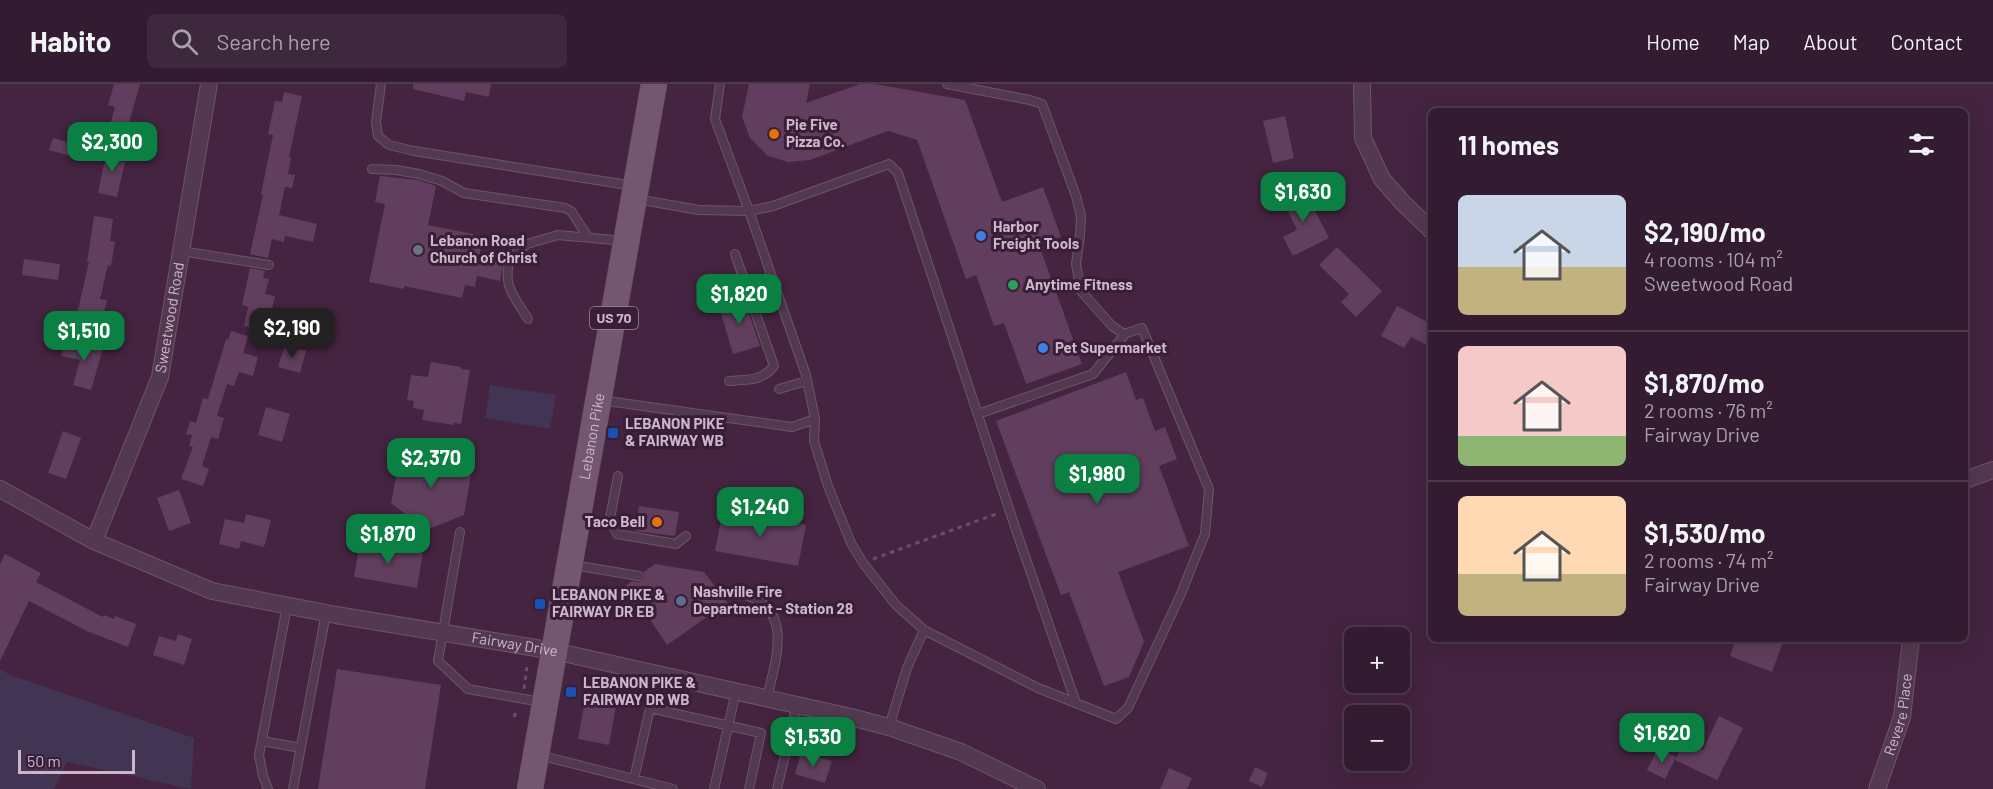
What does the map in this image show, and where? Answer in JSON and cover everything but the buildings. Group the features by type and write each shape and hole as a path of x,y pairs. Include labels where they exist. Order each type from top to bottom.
{"main road":[{"name":"Lebanon Pike","path":"530,789 654,84"}],"street":[{"name":"Sweetwood Road","path":"94,541 160,377 209,84"},
{"path":"1362,84 1363,138 1382,179 1403,204 1428,227"},
{"path":"1968,479 1993,470"},
{"name":"Fairway Drive","path":"0,489 94,541 212,591 326,614 554,651 797,704 890,727 961,752 1037,789"},
{"name":"Revere Place","path":"1877,789 1902,717 1911,642"}],"lane":[{"path":"381,84 376,122 378,136 388,145 414,152 636,192 699,210 749,211 773,206 889,164 898,173 1076,703"},
{"path":"720,84 715,119 807,381 815,419 814,441 828,486 851,543 862,563 896,605 924,630 1038,688 1116,719 1128,708 1180,596 1205,534 1209,489 1142,327 1126,333 1093,374 978,414"},
{"path":"947,84 1042,104 1076,196 1081,216 1076,264 1081,291 1112,326 1126,333"},
{"path":"372,169 419,174 442,181 464,193 565,208 571,211 588,237"},
{"path":"528,319 510,292 506,280 510,258 527,244 558,235 628,242"},
{"path":"180,251 269,265"},
{"path":"729,381 756,379 767,375 774,366 735,254"},
{"path":"779,389 807,381"},
{"path":"599,400 792,427 815,419"},
{"path":"618,476 610,518 617,534 676,544 686,536"},
{"path":"460,532 438,661 468,689 545,702"},
{"path":"570,565 639,576"},
{"path":"719,591 752,597 761,603 775,620 779,638 767,698"},
{"path":"268,789 259,755 287,606"},
{"path":"293,789 326,614"},
{"path":"890,727 907,668 924,630"},
{"path":"714,789 736,691"},
{"path":"777,789 797,704"},
{"path":"634,779 650,708 761,733 749,789"},
{"path":"262,741 301,748"},
{"path":"536,754 673,789"}],"path":[{"path":"872,560 1010,509"}],"shaded area":[{"path":"490,385 556,395 550,429 485,418"},
{"path":"0,669 10,675 194,738 191,789 67,762 54,789 0,789"}],"place":[{"name":"Pie Five Pizza Co.","path":"774,134"},
{"name":"Harbor Freight Tools","path":"981,236"},
{"name":"Lebanon Road Church of Christ","path":"418,250"},
{"name":"Anytime Fitness","path":"1013,285"},
{"name":"Pet Supermarket","path":"1043,348"},
{"name":"LEBANON PIKE & FAIRWAY WB","path":"613,433"},
{"name":"Taco Bell","path":"657,522"},
{"name":"Nashville Fire Department - Station 28","path":"681,601"},
{"name":"LEBANON PIKE & FAIRWAY DR EB","path":"540,604"},
{"name":"LEBANON PIKE & FAIRWAY DR WB","path":"571,692"}]}
